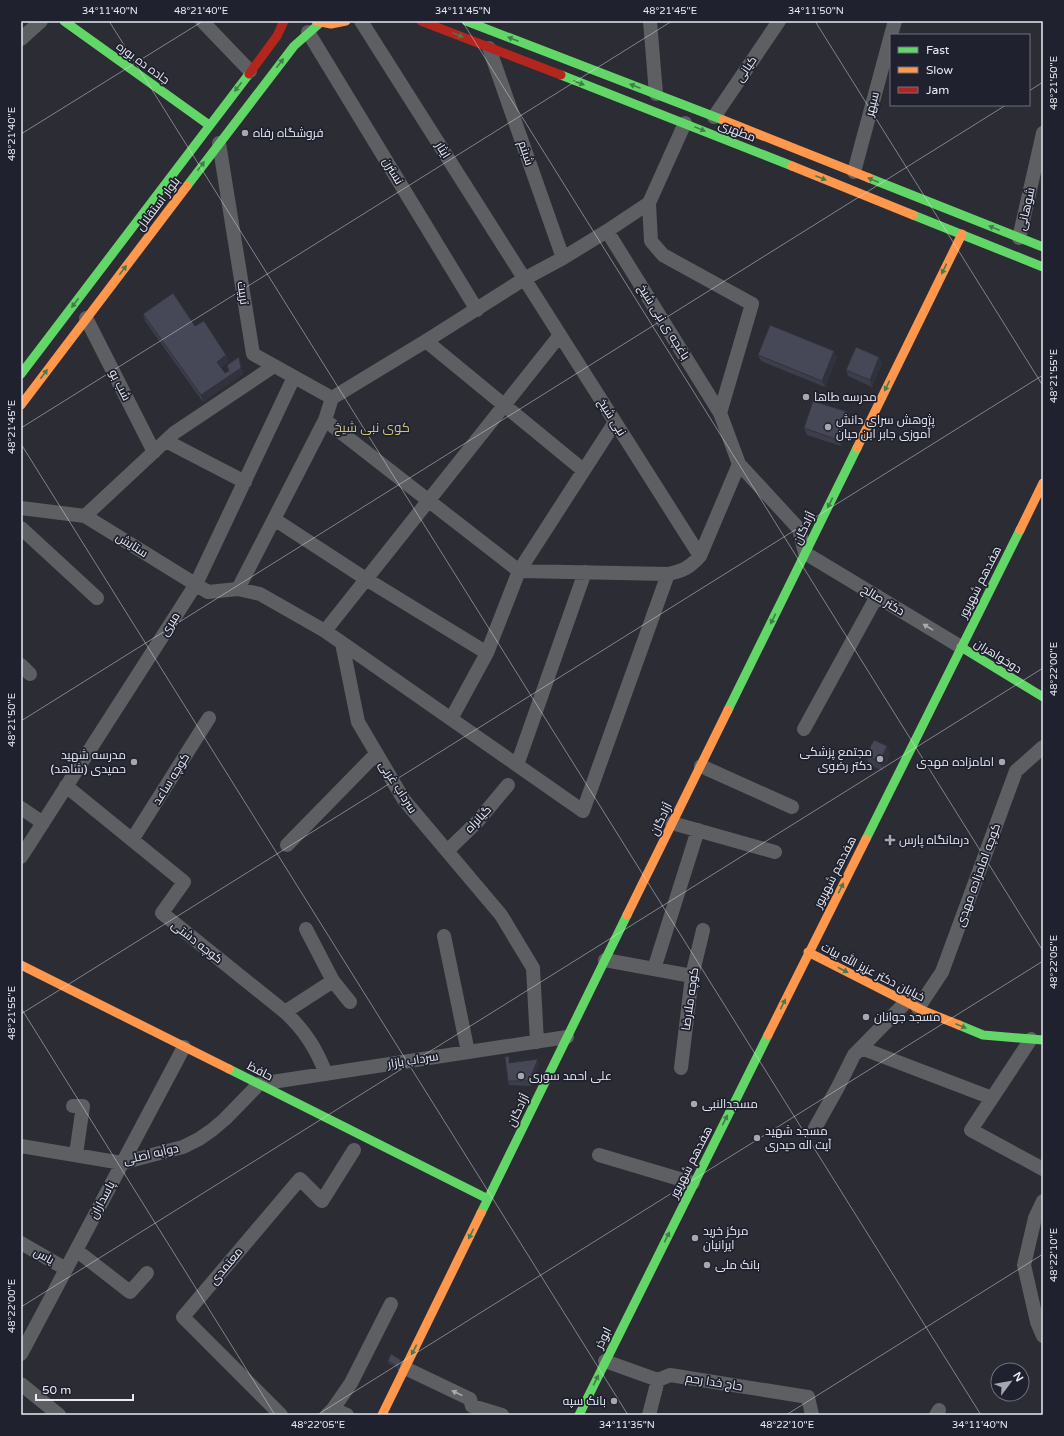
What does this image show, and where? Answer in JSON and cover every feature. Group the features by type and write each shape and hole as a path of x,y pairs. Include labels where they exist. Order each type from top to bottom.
{"main road":[{"name":"جاده ده بوره","path":"64,21 209,125"},
{"name":"بلوار استقلال","path":"21,374 277,36 284,21"},
{"path":"315,25 336,24 346,21"},
{"name":"مطهری","path":"422,21 685,123 1043,267"},
{"name":"مطهری","path":"466,21 656,94 1043,247"},
{"name":"بلوار استقلال","path":"21,405 294,46 315,25"},
{"name":"آزادگان","path":"382,1415 962,234"},
{"name":"هفدهم شهریور","path":"649,1272 1043,483"},
{"name":"دوخواهران","path":"961,647 1043,697"},
{"name":"خیابان دکتر عزیز الله بیات","path":"808,952 912,1005 983,1035 1037,1040"},
{"name":"حافظ","path":"21,965 488,1198"},
{"name":"ابوذر","path":"578,1415 649,1272"}],"street":[{"path":"21,39 41,21"},
{"path":"202,21 250,70"},
{"name":"ایثار","path":"361,21 524,279"},
{"path":"650,21 656,94"},
{"name":"کیانی","path":"714,117 779,21"},
{"name":"سپهر","path":"891,34 895,21"},
{"name":"نسترن","path":"315,25 477,310"},
{"name":"سپهر","path":"854,172 890,39"},
{"name":"شبنم","path":"489,48 563,258"},
{"path":"685,123 649,203 651,241 663,255 752,304 720,413"},
{"name":"شوهانی","path":"1019,238 1043,133"},
{"name":"تربیت","path":"219,143 253,354 332,398"},
{"path":"649,203 608,231 524,279 477,310 332,398 325,420 238,589 260,594 325,631 583,811 668,574"},
{"name":"باغچه ی نبی شیخ","path":"608,231 720,413 739,464"},
{"name":"نبی شیخ","path":"524,279 700,556"},
{"name":"شب بو","path":"86,318 154,452"},
{"path":"325,631 428,499 560,335"},
{"path":"426,341 583,470"},
{"path":"85,516 174,433 274,366"},
{"name":"میری","path":"21,857 196,584 294,377"},
{"path":"325,420 519,571 668,574 682,571 692,565 700,556 739,464 799,529 805,553"},
{"path":"451,719 487,653 519,571 615,422"},
{"path":"166,441 244,482"},
{"path":"21,525 28,509"},
{"name":"ستایش","path":"28,509 85,516 208,592 238,589"},
{"path":"274,519 366,579 487,653"},
{"path":"21,528 97,598"},
{"name":"دکتر صالح","path":"805,553 961,647"},
{"path":"517,765 585,572"},
{"path":"804,729 877,596"},
{"name":"سرداب غربی","path":"342,643 358,722 376,754 404,800 501,915 532,968 537,1042"},
{"name":"کوچه ساعد","path":"132,840 209,718"},
{"name":"کوچه امامزاده مهدی","path":"815,1128 854,1055 912,1005 942,972 1016,771 1043,747"},
{"path":"287,845 376,754"},
{"path":"700,766 792,807"},
{"name":"گیانراه","path":"446,851 477,822 508,785"},
{"name":"کوچه دشتی","path":"66,786 184,882 162,913 285,1012 306,1034 314,1046 326,1074"},
{"path":"21,808 43,823"},
{"path":"672,823 775,852"},
{"path":"654,969 698,830"},
{"path":"306,929 334,981 350,1002"},
{"name":"کوچه ملارضا","path":"681,1068 692,976 703,930"},
{"path":"444,936 468,1052"},
{"path":"605,960 692,976"},
{"path":"285,1012 334,981"},
{"name":"سرداب بازار","path":"259,1084 567,1037"},
{"path":"1037,1040 992,1098 971,1130 1043,1169"},
{"name":"پاسداران","path":"21,1354 24,1339 76,1250 184,1047"},
{"path":"861,1048 992,1098"},
{"name":"دوآبه اصلی","path":"21,1146 76,1154 122,1163 184,1147 199,1139 225,1119 259,1084"},
{"path":"73,1106 83,1106 76,1154"},
{"name":"معتمدی","path":"281,1415 183,1317 300,1179 322,1201 354,1150"},
{"path":"599,1155 693,1183"},
{"path":"1042,1331 1037,1322 1024,1265 1035,1218 1043,1201"},
{"name":"یاس","path":"21,1243 66,1268"},
{"path":"76,1250 130,1292 148,1273"},
{"path":"347,1415 330,1412 351,1383 391,1304"},
{"path":"605,1361 658,1380 649,1415"},
{"path":"405,1368 470,1399 472,1406 502,1415"},
{"name":"حاج خدا رحم","path":"658,1380 670,1375 808,1397 812,1415"},
{"path":"21,1384 59,1415"}],"building":[{"path":"173,293 195,326 204,321 226,355 217,362 225,373 229,371 227,365 239,357 241,368 201,395 143,314"},
{"path":"770,325 834,351 822,381 758,355"},
{"path":"856,347 879,357 870,380 846,370"},
{"name":"پژوهش سرای دانش آموزی جابر ابن حیان","path":"813,401 848,412 838,440 804,428"},
{"path":"874,740 887,746 880,762 866,755"},
{"name":"علی احمد سوری","path":"509,1056 509,1063 538,1059 529,1081 508,1081 505,1057"},
{"path":"391,1354 401,1360 398,1367 388,1361"}],"traffic: fast":[{"path":"64,21 209,125"},
{"path":"466,21 723,120"},
{"path":"187,186 294,46 320,23"},
{"path":"21,374 249,74"},
{"path":"561,75 792,166"},
{"path":"869,178 1043,247"},
{"path":"913,215 1043,267"},
{"path":"728,710 857,448"},
{"path":"866,839 1020,530"},
{"path":"961,647 1043,697"},
{"path":"481,1213 627,915"},
{"path":"959,1025 983,1035 1043,1040"},
{"path":"579,1415 768,1035"},
{"path":"229,1069 488,1199"}],"traffic: slow":[{"path":"316,21 331,24 346,21"},
{"path":"723,120 869,178"},
{"path":"792,166 913,215"},
{"path":"21,405 187,186"},
{"path":"857,448 962,234"},
{"path":"1020,530 1043,483"},
{"path":"627,915 728,710"},
{"path":"768,1035 866,839"},
{"path":"808,952 924,1011 959,1025"},
{"path":"21,965 229,1069"},
{"path":"382,1415 481,1213"}],"traffic: jam":[{"path":"249,74 277,36 284,21"},
{"path":"421,21 561,75"}],"place":[{"name":"فروشگاه رفاه","path":"245,133"},
{"name":"مدرسه طاها","path":"806,397"},
{"name":"پژوهش سرای دانش آموزی جابر ابن حیان","path":"828,427"},
{"name":"مجتمع پزشکی دکتر رضوی","path":"880,759"},
{"name":"مدرسه شهید حمیدی (شاهد)","path":"134,762"},
{"name":"امامزاده مهدی","path":"1002,762"},
{"name":"درمانگاه پارس","path":"890,840"},
{"name":"مسجد جوانان","path":"866,1017"},
{"name":"علی احمد سوری","path":"521,1076"},
{"name":"مسجدالنبی","path":"694,1104"},
{"name":"مسجد شهید آیت اله حیدری","path":"757,1138"},
{"name":"مرکز خرید ایرانیان","path":"695,1238"},
{"name":"بانک ملی","path":"707,1265"},
{"name":"بانک سپه","path":"614,1401"}],"district":[{"name":"کوی نبی شیخ","path":"372,427"}]}
